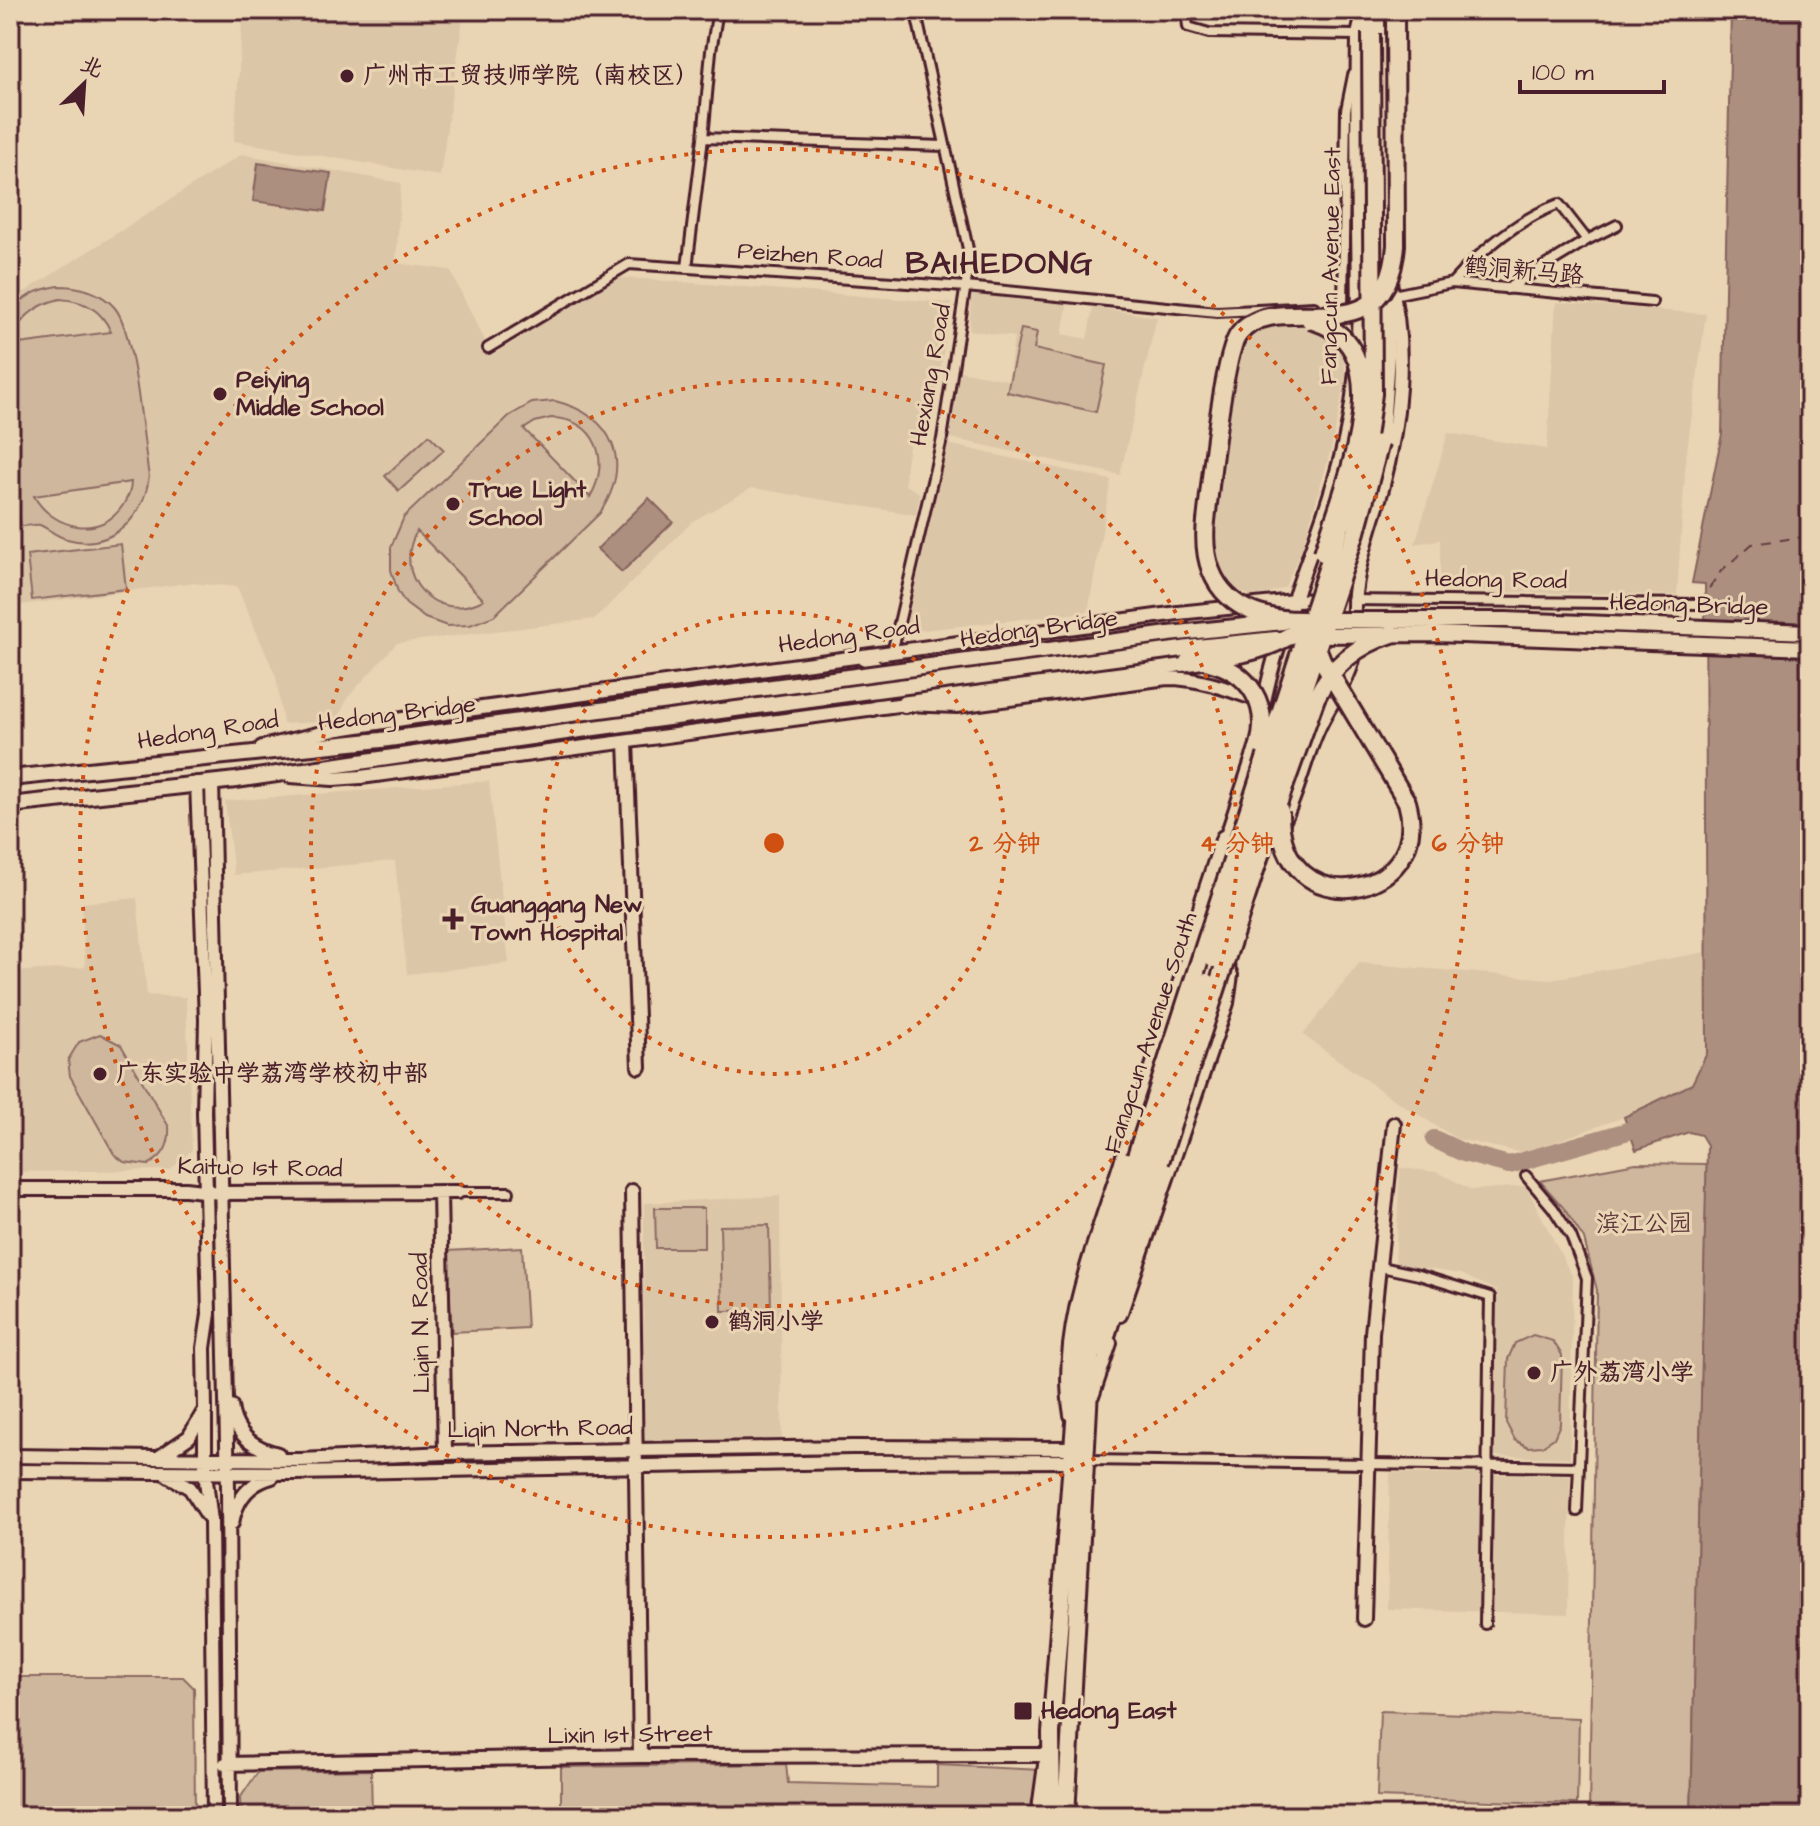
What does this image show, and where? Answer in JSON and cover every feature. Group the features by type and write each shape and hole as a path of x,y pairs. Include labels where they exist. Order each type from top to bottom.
{"highway":[{"name":"Fangcun Avenue East","path":"1319,601 1362,467 1372,410 1365,34 1371,10"},
{"path":"905,704 1255,652 1292,636 1320,612 1343,571 1380,443 1385,390 1383,10"},
{"path":"1303,620 1264,617 1236,604 1214,578 1205,548 1206,521 1233,343 1241,330 1253,322 1280,316 1339,315 1354,311 1378,295 1390,276 1396,245 1395,10"},
{"path":"1280,316 1317,321 1338,332 1355,353 1362,376 1355,448 1315,584 1300,657"},
{"name":"Fangcun Avenue South","path":"1051,1733 1076,1456 1089,1405 1095,1328 1343,571"},
{"path":"1300,657 1319,601"},
{"path":"1281,795 1280,828 1287,851 1295,866 1315,883 1332,889 1359,887 1384,876 1403,853 1410,827 1407,802 1319,654 1313,632 1319,601"},
{"path":"1148,1159 1312,707 1324,683 1359,646 1392,634"},
{"name":"Fangcun Avenue South","path":"1066,1816 1076,1456 1073,1430 1083,1326 1148,1159 1199,967 1300,657"},
{"path":"1188,662 1213,663 1240,676 1259,700 1263,725 1219,870 1199,967"},
{"path":"1051,1733 1052,1816"}],"main road":[{"name":"Hedong Bridge","path":"231,754 381,740 1169,634 1303,620 1467,619 1810,632"},
{"name":"Hedong Bridge","path":"271,775 594,728 1305,635 1392,634 1810,648"},
{"name":"Hedong Road","path":"10,778 231,754"},
{"name":"Hedong Road","path":"10,805 271,775"},
{"name":"Fangcun Avenue South","path":"1039,1816 1051,1733"}],"street":[{"path":"687,268 718,10"},
{"path":"880,10 917,11"},
{"path":"1186,10 1188,27 1209,33 1365,34"},
{"name":"Fangcun Avenue East","path":"1264,702 1270,670 1316,539 1349,425 1359,293 1358,55 1365,34 1364,10"},
{"name":"Hexiang Road","path":"892,653 942,439 970,258 917,11"},
{"path":"1354,379 1343,307 1346,110 1358,55"},
{"path":"703,138 944,146"},
{"path":"1452,283 1472,261 1535,212 1559,204 1587,240"},
{"path":"1506,290 1617,225"},
{"name":"Peizhen Road","path":"488,348 629,264 966,287 1217,312 1343,307"},
{"path":"1319,726 1348,678 1354,662 1352,600 1393,439 1398,361 1393,295 1385,265"},
{"name":"鹤洞新马路","path":"1393,295 1452,283 1652,302"},
{"name":"Hedong Road","path":"231,754 339,729 416,717 1178,613 1294,601 1699,604"},
{"path":"861,657 875,664 885,681 884,695 873,709"},
{"name":"Hedong Road","path":"271,775 333,779 361,777 905,704 957,706 1167,678 1215,684 1319,726"},
{"name":"Fangcun Avenue South","path":"1073,1430 1067,1393 1070,1347 1080,1295 1190,950 1202,900 1260,723 1264,702"},
{"name":"Fangcun Avenue South","path":"1089,1405 1227,1003 1231,975 1216,937 1235,876 1241,866 1265,847 1283,822 1295,797 1319,726"},
{"path":"626,742 639,1067"},
{"path":"212,782 227,1458 230,1816"},
{"path":"197,783 206,1020 205,1192 209,1314 204,1348 206,1466 211,1521 214,1816"},
{"path":"1190,950 1203,944 1219,951"},
{"path":"1364,1619 1372,1333 1394,1124"},
{"path":"1526,1176 1571,1236 1587,1278 1577,1511"},
{"name":"Kaituo 1st Road","path":"10,1189 186,1189 220,1193 509,1192"},
{"path":"632,1191 640,1756"},
{"name":"Liqin N. Road","path":"440,1192 445,1453"},
{"path":"1381,1267 1490,1297 1485,1624"},
{"path":"204,1348 211,1358 218,1358 224,1352"},
{"path":"224,1352 232,1414 239,1431 247,1440 267,1451 301,1460"},
{"path":"155,1459 189,1437 205,1408"},
{"name":"Liqin North Road","path":"10,1471 163,1473 206,1466 227,1458 301,1460 445,1453 635,1450 853,1447 1076,1456"},
{"name":"Liqin North Road","path":"10,1456 155,1459 206,1466 227,1473 296,1473 1076,1456"},
{"path":"1076,1456 1579,1467"},
{"path":"163,1473 190,1488 211,1521"},
{"path":"228,1542 234,1510 243,1495 267,1478 296,1473"},
{"name":"Lixin 1st Street","path":"213,1764 640,1756 1047,1755"}],"shaded area":[{"name":"广州市工贸技师学院（南校区）","path":"243,10 464,12 440,176 234,141"},
{"path":"1731,10 1810,10 1810,1816 1691,1816 1707,1145 1701,1135 1689,1132 1636,1150 1624,1117 1692,1084 1707,1053 1705,584 1692,583 1722,434"},
{"path":"242,154 401,183 396,263 450,270 492,355 617,277 951,303 931,429 910,441 906,464 905,485 920,493 916,515 752,488 693,521 595,619 397,643 348,697 337,721 283,724 276,677 237,587 189,583 14,606 10,575 10,301"},
{"path":"258,163 331,173 325,211 253,201"},
{"path":"972,290 1068,302 1062,334 1087,339 1093,307 1157,317 1120,475 950,438 960,371 1008,380 1014,337 969,330"},
{"path":"1556,302 1706,314 1686,458 1677,595 1440,591 1440,540 1415,544 1448,433 1547,449"},
{"path":"1280,323 1312,326 1324,331 1342,347 1346,375 1332,446 1303,546 1285,587 1250,596 1232,587 1219,574 1211,556 1211,512 1235,354 1247,331"},
{"path":"948,444 1111,480 1088,612 905,632"},
{"path":"649,498 673,522 622,572 597,549"},
{"name":"Guanggang New Town Hospital","path":"489,781 509,963 407,974 395,861 234,875 225,801"},
{"name":"广东实验中学荔湾学校初中部","path":"137,898 147,995 186,997 192,1150 170,1170 10,1172 10,972 85,967 82,903"},
{"path":"1707,952 1707,1053 1692,1084 1641,1111 1523,1153 1457,1139 1384,1093 1303,1035 1359,963 1551,979"},
{"name":"广外荔湾小学","path":"1400,1168 1438,1172 1471,1190 1526,1186 1573,1278 1570,1458 1494,1456 1497,1291 1461,1274 1395,1264"},
{"name":"鹤洞小学","path":"780,1196 782,1442 643,1444 644,1203"},
{"path":"1390,1473 1570,1475 1568,1614 1387,1609"}],"green space":[{"path":"59,286 97,294 115,308 128,339 137,388 149,477 146,492 140,506 123,528 98,540 67,539 40,525 21,526 10,456 10,314 25,298 37,291","holes":["60,299 91,308 102,317 111,332 11,345 28,314","131,482 130,491 114,516 90,526 64,523 52,516 34,496"]},
{"path":"1021,329 1037,332 1034,349 1106,365 1096,412 1007,392"},
{"path":"555,401 575,408 604,430 616,459 610,494 600,513 494,616 470,625 447,626 425,618 406,604 398,592 391,570 391,547 404,517 509,416 532,403","holes":["551,418 579,425 596,444 599,470 590,497 524,429","417,531 483,599 483,600 465,606 449,606 434,601 422,591 414,579 410,564 410,548"]},
{"path":"429,435 444,450 399,491 385,476"},
{"path":"121,544 126,589 32,600 27,555"},
{"path":"100,1034 121,1045 169,1127 165,1149 159,1158 148,1165 124,1162 114,1154 70,1076 68,1060 79,1042"},
{"name":"滨江公园","path":"1636,1163 1707,1164 1691,1816 1589,1816 1597,1290 1584,1239 1563,1207 1540,1181"},
{"path":"655,1208 704,1208 704,1248 656,1248"},
{"path":"769,1225 771,1310 722,1311 720,1226"},
{"path":"522,1247 527,1328 452,1332 447,1251"},
{"path":"1533,1335 1553,1341 1562,1355 1560,1424 1554,1438 1542,1446 1528,1447 1515,1440 1506,1423 1508,1359 1515,1343"},
{"path":"10,1677 183,1677 194,1688 195,1816 10,1816"},
{"path":"1380,1711 1579,1718 1577,1804 1377,1797"},
{"path":"786,1764 788,1783 937,1787 937,1765 1041,1770 1036,1816 561,1816 561,1767"},
{"path":"371,1770 372,1816 241,1816 240,1798 258,1772"}],"waterway":[{"path":"1434,1139 1464,1153 1509,1165 1628,1131"}],"ferry route":[{"path":"1699,603 1721,571 1752,544 1810,536"}],"place":[{"name":"广州市工贸技师学院（南校区）","path":"347,76"},
{"name":"Peiying Middle School","path":"220,394"},
{"name":"True Light School","path":"453,504"},
{"name":"Guanggang New Town Hospital","path":"453,919"},
{"name":"广东实验中学荔湾学校初中部","path":"100,1074"},
{"name":"鹤洞小学","path":"712,1322"},
{"name":"广外荔湾小学","path":"1534,1373"},
{"name":"Hedong East","path":"1023,1711"}],"district":[{"name":"BAIHEDONG","path":"1000,263"}]}
